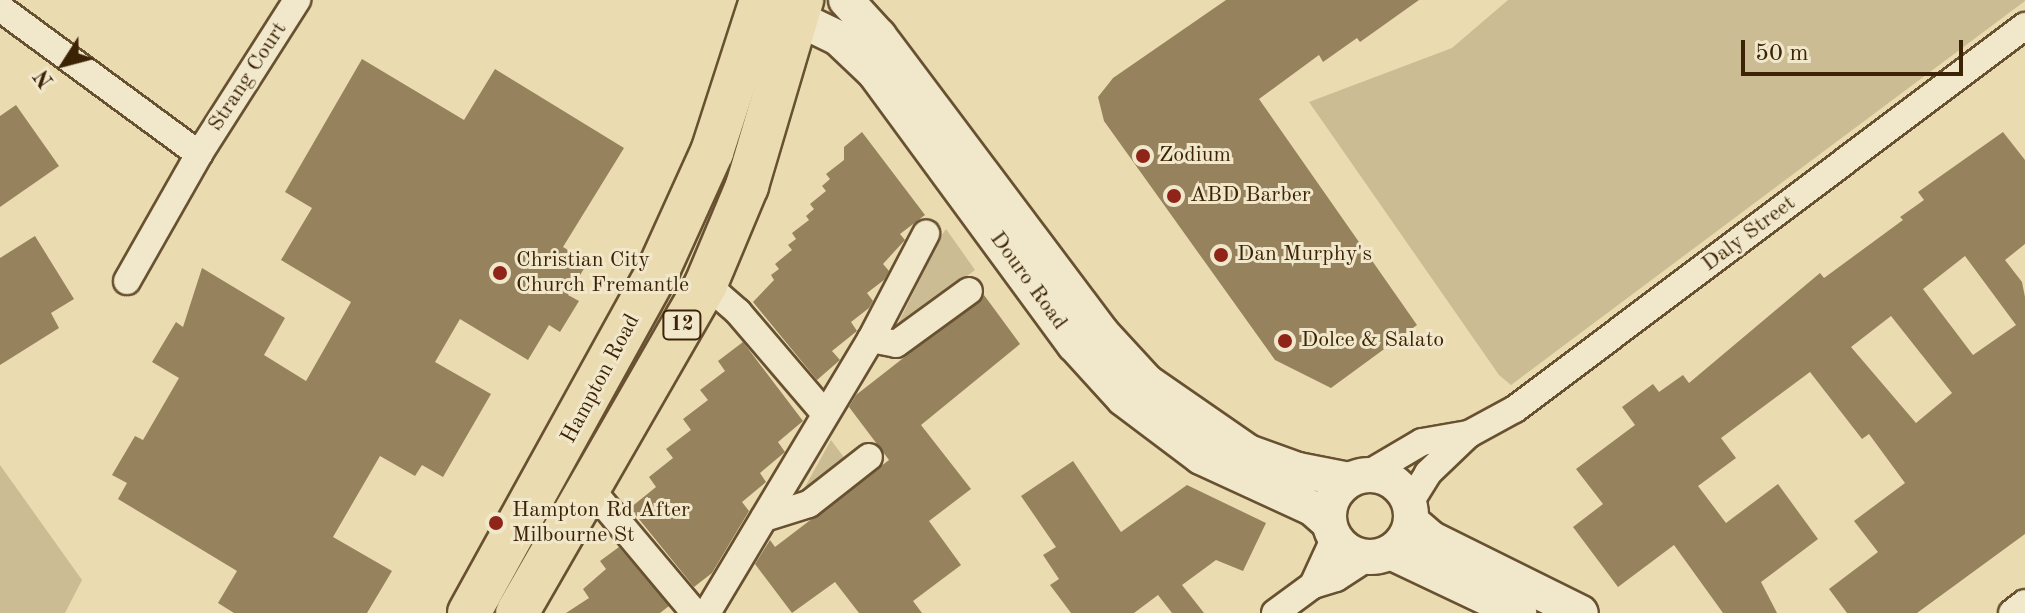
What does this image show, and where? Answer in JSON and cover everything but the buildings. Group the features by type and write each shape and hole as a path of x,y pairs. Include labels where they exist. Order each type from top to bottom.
{"main road":[{"name":"Hampton Road","path":"517,613 706,284 747,186 780,4"},
{"name":"Hampton Road","path":"469,613 657,273 780,4"}],"street":[{"name":"Strang Court","path":"127,281 199,154 297,0"},
{"name":"Douro Road","path":"846,0 879,36 1101,332 1147,382 1248,452 1298,470 1358,478"},
{"name":"Douro Road","path":"780,4 838,38 874,72 1074,344 1124,399 1201,457 1312,508 1332,530"},
{"name":"Strang Court","path":"0,8 199,154"},
{"name":"Daly Street","path":"1410,512 1428,473 1469,434 1531,398 2025,26"},
{"path":"707,613 871,339 926,234"},
{"path":"706,284 738,312 825,414"},
{"path":"871,339 896,344 969,291"},
{"name":"Daly Street","path":"1358,478 1422,442 1469,434"},
{"path":"764,518 809,504 869,457"},
{"path":"1313,585 1332,530 1333,499 1358,478 1393,482 1410,512 1432,539 1581,613"},
{"path":"590,488 695,613"},
{"path":"1275,613 1313,585 1336,578 1401,544 1410,512"},
{"path":"1332,530 1355,554 1379,555 1519,613"},
{"path":"2012,613 2025,603"}],"shaded area":[{"path":"1508,0 2025,1 1511,385 1499,375 1309,102 1452,48"},
{"path":"946,229 975,270 894,332 941,236"},
{"path":"831,440 846,460 801,494"},
{"path":"0,465 82,580 65,613 0,613"}],"place":[{"name":"Zodium","path":"1143,156"},
{"name":"ABD Barber","path":"1174,196"},
{"name":"Dan Murphy's","path":"1221,255"},
{"name":"Christian City Church Fremantle","path":"500,273"},
{"name":"Dolce & Salato","path":"1285,341"},
{"name":"Hampton Rd After Milbourne St","path":"496,523"}]}
